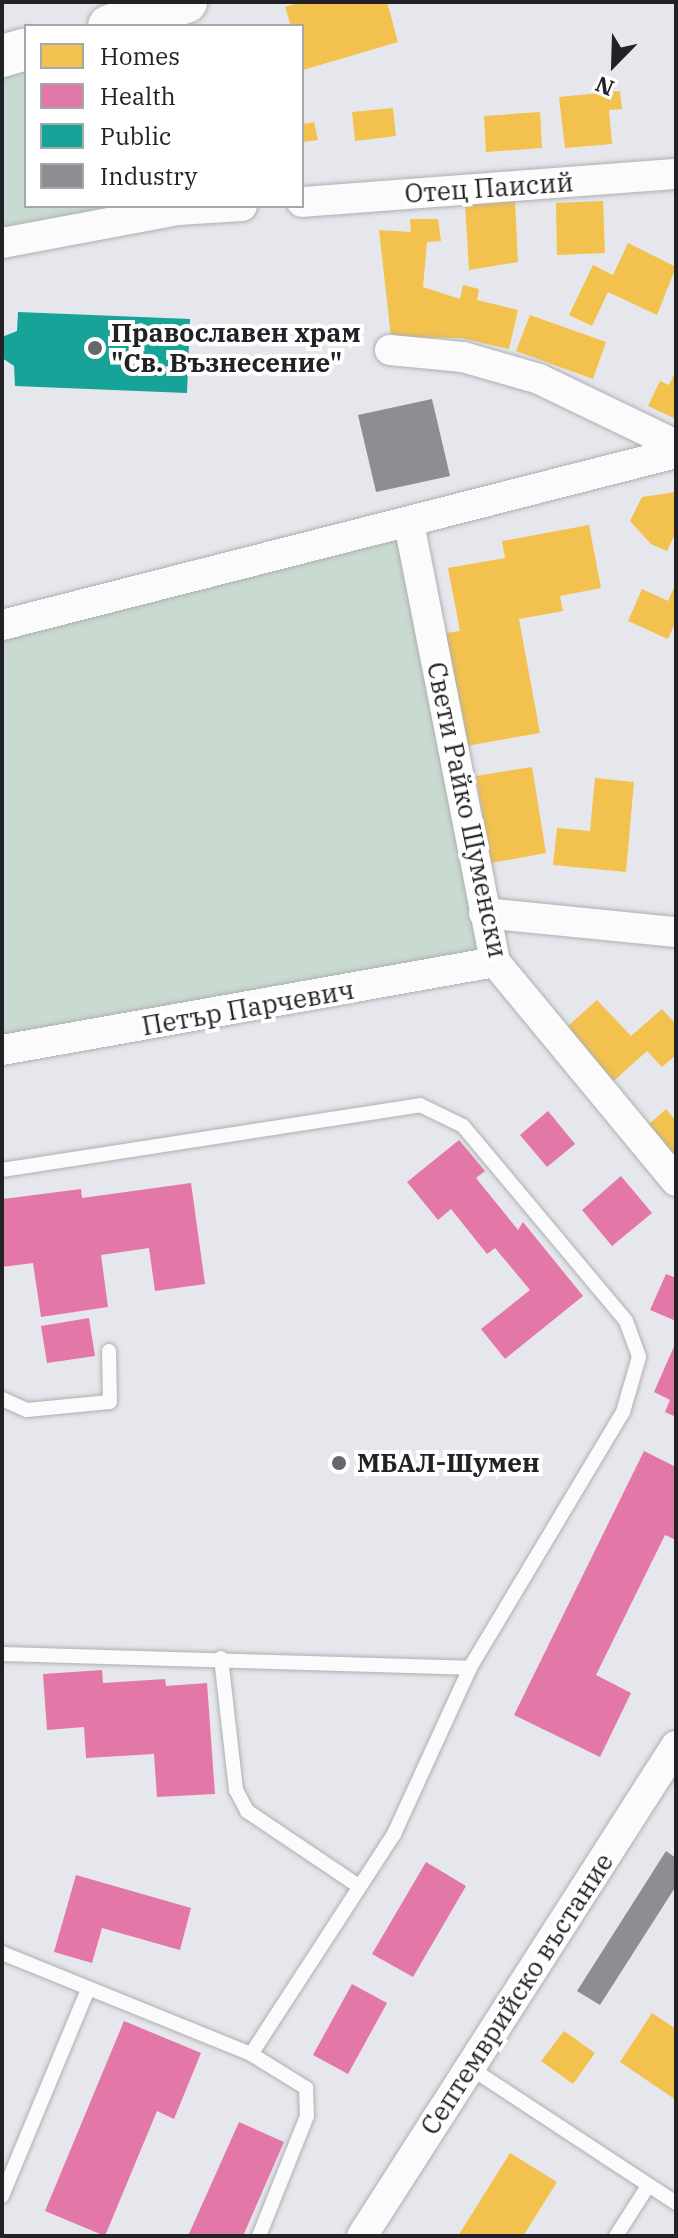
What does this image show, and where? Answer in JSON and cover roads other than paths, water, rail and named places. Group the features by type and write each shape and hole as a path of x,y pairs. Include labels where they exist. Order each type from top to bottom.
{"main road":[{"path":"116,24 186,2"},
{"path":"2,56 24,50"}],"street":[{"name":"Отец Паисий","path":"304,202 676,174"},
{"path":"2,243 177,208"},
{"path":"390,350 463,357 539,379 676,445"},
{"path":"2,625 676,453"},
{"name":"Свети Райко Шуменски","path":"409,523 495,962 676,1181"},
{"path":"484,913 676,932"},
{"name":"Петър Парчевич","path":"2,1050 495,962"},
{"name":"Септемврийско въстание","path":"362,2236 675,1751"}],"lane":[{"path":"2,1170 420,1105 463,1126 626,1321 639,1357 623,1412 470,1668 394,1834 357,1885 251,2054"},
{"path":"2,1399 27,1410 110,1402 109,1351"},
{"path":"2,1654 221,1658 470,1668"},
{"path":"221,1658 236,1790 247,1811 357,1885"},
{"path":"2,1953 251,2054 306,2088 307,2116 259,2236"},
{"path":"2,2196 88,1989"},
{"path":"469,2067 676,2203"},
{"path":"616,2236 648,2186"}],"place":[{"name":"Православен храм \"Св. Възнесение\"","path":"95,348"},
{"name":"МБАЛ-Шумен","path":"339,1463"}]}
